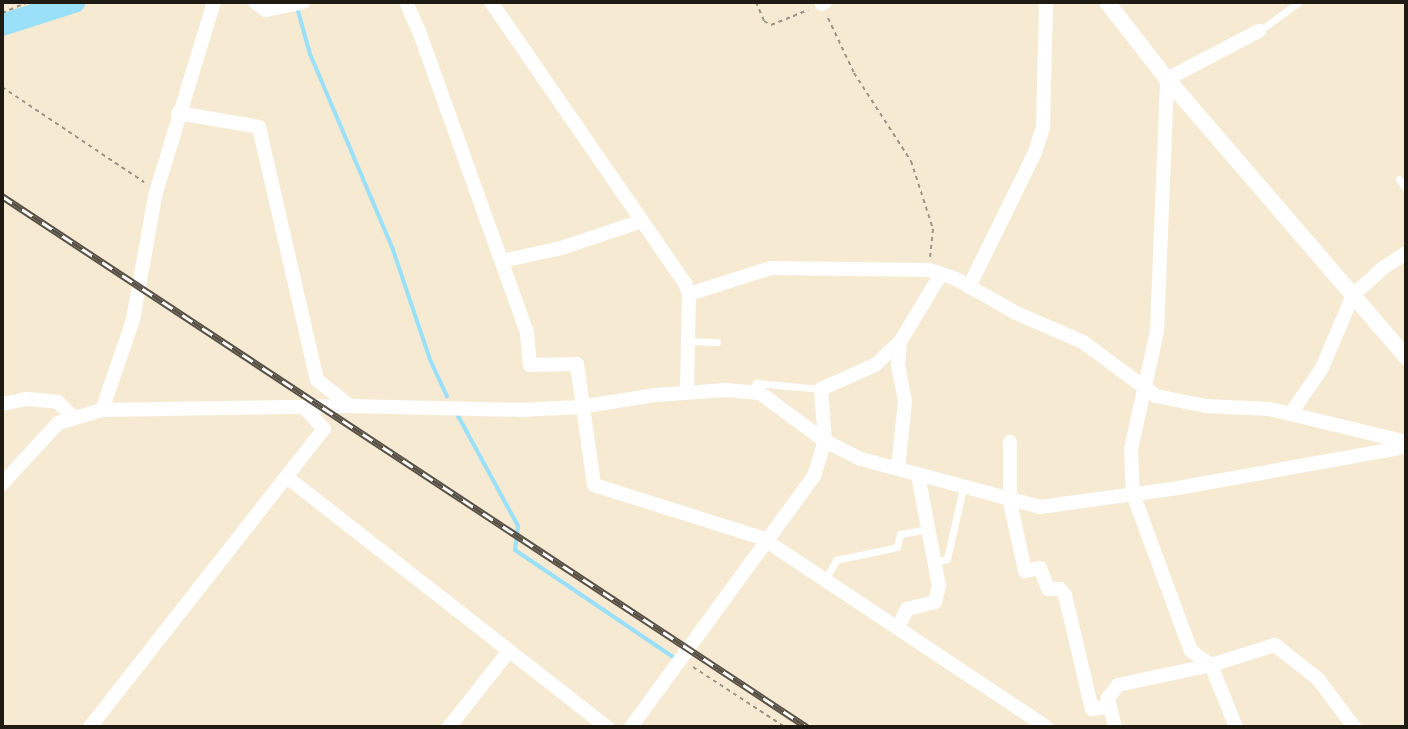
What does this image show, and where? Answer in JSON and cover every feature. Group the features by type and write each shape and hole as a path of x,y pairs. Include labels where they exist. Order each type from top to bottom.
{"street":[{"path":"102,410 133,320 156,190 214,2"},
{"path":"255,2 257,7 266,10 303,2"},
{"path":"406,2 527,332 530,365 577,364 580,407 594,485 768,542 1046,727"},
{"path":"491,2 689,294 687,393"},
{"path":"969,287 1035,152 1043,127 1046,2"},
{"path":"1107,2 1167,79 1406,357"},
{"path":"1167,79 1259,31"},
{"path":"1167,79 1157,332 1131,449 1133,494 1191,651 1211,665 1236,727"},
{"path":"178,113 259,127 317,380 350,406"},
{"path":"502,261 561,248 642,221"},
{"path":"1291,413 1322,368 1342,328 1353,295 1383,268 1406,253"},
{"path":"689,294 771,268 935,272 1083,342 1156,396 1175,401 1291,413 1406,445"},
{"path":"631,727 814,476 825,441 821,389 875,365 900,342 935,272"},
{"path":"898,469 905,401 898,366 900,342"},
{"path":"2,484 58,423 72,416 102,410 306,410 350,406 520,410 580,407 687,393 751,392 775,402 825,441 861,459 1010,502 1058,507 1406,445"},
{"path":"2,404 26,399 58,402 72,416"},
{"path":"90,727 324,429 306,410"},
{"path":"1010,442 1010,502 1025,571 1040,568 1048,589 1060,589 1065,595 1092,709 1110,706"},
{"path":"898,628 907,609 935,602 939,586 918,475"},
{"path":"288,478 607,727"},
{"path":"1115,727 1108,698 1118,685 1211,665 1275,645 1318,679 1354,727"},
{"path":"449,727 509,651"}],"lane":[{"path":"1259,31 1299,2"},
{"path":"1399,179 1406,189"},
{"path":"688,341 717,342"},
{"path":"751,392 756,383 821,389"},
{"path":"934,562 947,559 963,488"},
{"path":"825,580 836,560 897,547 900,534 928,529"}],"path":[{"path":"2,13 28,2"},
{"path":"756,2 764,21 771,25 823,3 854,73 911,161 933,229 935,272"},
{"path":"2,87 156,190"},
{"path":"682,659 785,727"}],"waterway":[{"path":"2,25 74,2"},
{"path":"298,11 310,54 393,250 431,362 447,396"},
{"path":"457,414 518,526 515,550 676,659"}],"railway":[{"path":"2,196 807,727"}]}
